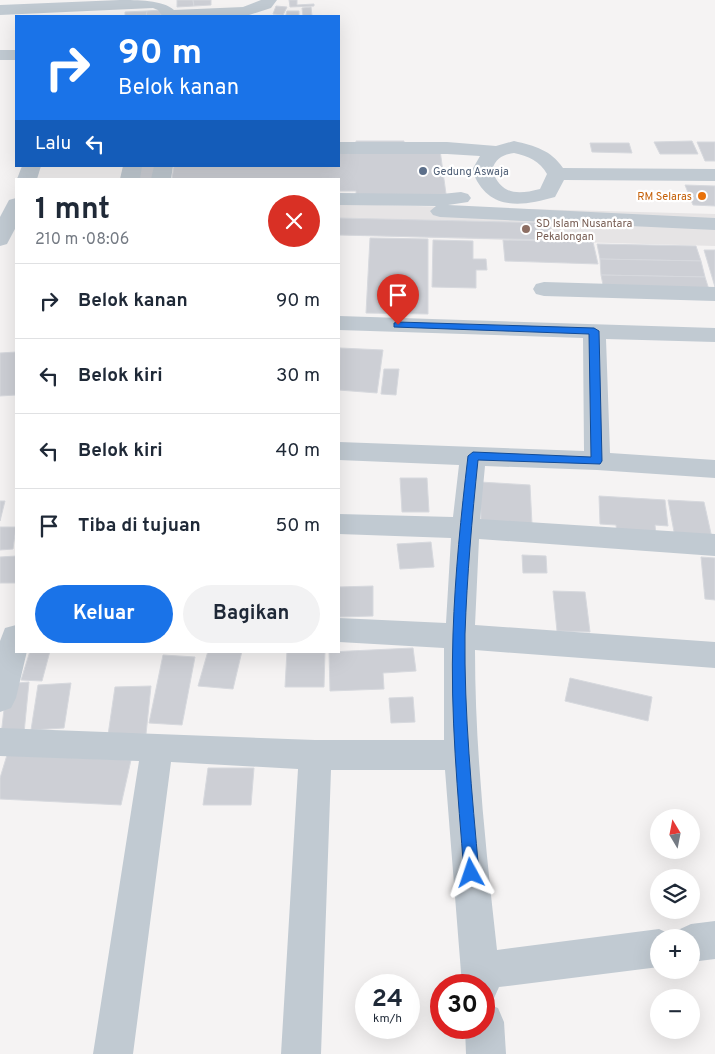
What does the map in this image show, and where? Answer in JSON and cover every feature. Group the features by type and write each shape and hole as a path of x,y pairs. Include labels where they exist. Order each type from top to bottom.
{"street":[{"path":"188,15 244,12 266,5 269,0"},
{"path":"0,10 155,3 164,7 169,15"},
{"path":"0,55 15,54"},
{"path":"340,148 447,148 495,151 514,147 532,151 547,158 557,174"},
{"path":"495,151 487,157 482,170 490,188 497,193"},
{"path":"557,174 715,175"},
{"path":"340,199 442,200 497,193 526,199 548,194 557,174"},
{"path":"0,240 15,206"},
{"path":"440,211 715,224"},
{"path":"544,289 715,294"},
{"path":"340,323 715,335"},
{"path":"594,331 597,461"},
{"path":"340,451 597,461 715,469"},
{"path":"473,456 465,528 459,636 461,755 480,974"},
{"path":"340,524 465,528 715,545"},
{"path":"340,630 459,636 715,655"},
{"path":"0,698 15,641"},
{"path":"0,742 315,755 461,755"},
{"path":"113,1054 157,747"},
{"path":"301,1054 315,755"},
{"path":"700,942 715,940"},
{"path":"495,975 650,950"},
{"path":"485,1039 486,1054"}],"shaded area":[{"path":"340,204 715,214 715,246 340,235"}],"building":[{"path":"177,0 193,0 194,6 177,7"},
{"path":"193,0 211,0 211,5 194,6"},
{"path":"289,0 297,0 297,5 314,4 314,6 290,7"},
{"path":"276,6 287,7 283,15 273,14"},
{"path":"311,7 312,15 303,15 302,8"},
{"path":"161,10 161,15 146,15 147,11"},
{"path":"147,11 146,15 125,15 125,12"},
{"path":"287,11 299,11 299,15 286,15"},
{"path":"356,141 404,141 404,150 440,150 446,194 356,202 356,191 340,191 340,178 172,178 174,167 340,167 340,152 356,152"},
{"path":"692,141 698,154 660,154 654,142"},
{"path":"697,142 715,142 715,161 705,161"},
{"path":"590,143 629,143 632,153 592,152"},
{"path":"137,167 155,167 152,178 134,178"},
{"name":"RM Selaras","path":"685,185 715,186 715,206 693,205"},
{"path":"340,218 550,223 552,240 340,235"},
{"path":"370,238 428,239 428,314 366,313"},
{"path":"433,240 473,241 473,259 486,259 487,270 476,270 476,288 432,287"},
{"path":"503,240 593,242 598,264 505,261"},
{"path":"597,244 696,246 701,261 600,259"},
{"path":"704,250 715,250 715,287"},
{"path":"600,259 701,261 705,277 601,275"},
{"path":"601,275 705,277 710,293 604,290"},
{"path":"340,348 383,350 377,393 340,390"},
{"path":"15,352 15,395 0,396 0,353"},
{"path":"384,369 399,369 396,395 381,394"},
{"path":"400,478 427,478 429,512 402,512"},
{"path":"480,482 530,485 532,524 481,522"},
{"path":"599,496 665,500 668,526 655,525 656,535 617,533 616,525 600,524"},
{"path":"668,500 704,502 712,538 675,537"},
{"path":"0,501 5,501 0,521"},
{"path":"0,527 15,527 13,549 0,550"},
{"path":"431,542 434,567 400,569 397,544"},
{"path":"522,555 546,556 547,573 523,573"},
{"path":"15,556 15,583 0,583 0,557"},
{"path":"701,557 715,558 715,600 705,599"},
{"path":"373,586 373,616 340,617 340,587"},
{"path":"553,591 585,592 590,632 557,631"},
{"path":"413,648 416,671 383,673 384,689 330,691 329,653 340,653 340,651"},
{"path":"29,653 49,653 42,681 21,680"},
{"path":"207,653 242,653 233,689 198,686"},
{"path":"287,653 325,653 324,687 285,687"},
{"path":"163,655 195,657 182,725 149,723"},
{"path":"570,678 652,697 648,721 565,701"},
{"path":"29,682 24,733 1,735 7,684"},
{"path":"71,683 64,728 31,730 38,685"},
{"path":"151,686 146,734 108,735 115,687"},
{"path":"413,697 415,722 391,723 389,698"},
{"path":"7,755 131,760 121,805 0,799 0,778"},
{"path":"208,768 254,768 251,805 203,805"}],"place":[{"name":"Gedung Aswaja","path":"423,171"},
{"name":"RM Selaras","path":"702,196"},
{"name":"SD Islam Nusantara Pekalongan","path":"526,229"}],"route":[{"path":"398,325 594,331 597,461 473,456 465,528 459,636 461,755 471,873"}]}
